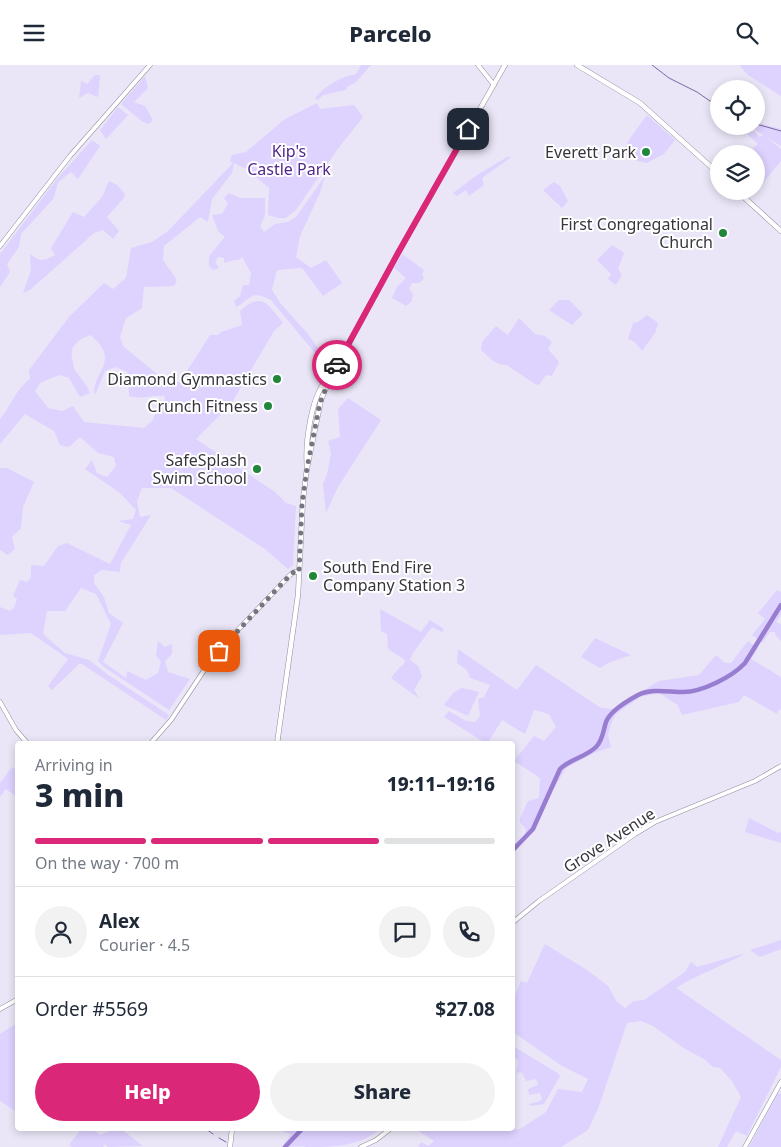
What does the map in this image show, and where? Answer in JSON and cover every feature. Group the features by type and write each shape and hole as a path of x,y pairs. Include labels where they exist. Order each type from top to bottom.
{"main road":[{"path":"277,741 297,607 302,505 307,468 320,405 330,378 398,253 505,65"},
{"path":"577,65 640,103 710,166"},
{"path":"747,200 781,231"},
{"path":"230,1147 232,1131"}],"street":[{"path":"0,245 70,156 150,65"},
{"path":"478,65 494,85"},
{"path":"153,741 171,720 219,651 290,575 294,572 299,572"},
{"path":"0,702 16,730 25,741"},
{"name":"Grove Avenue","path":"515,921 553,891 635,833 655,822 755,781 781,766"},
{"path":"0,1009 15,1001"},
{"path":"746,1147 781,1082"},
{"path":"361,1147 376,1140 387,1131"}],"green space":[{"path":"361,65 371,65 346,90 323,95 318,100 315,98 333,83 344,77 356,74"},
{"path":"739,65 781,65 781,96 765,86 765,80 756,80"},
{"path":"95,75 100,75 98,97 88,93 79,98 81,81 87,84"},
{"path":"145,76 148,88 134,102 145,106 153,120 149,124 143,122 121,104"},
{"name":"Kip's Castle Park","path":"317,103 320,109 354,105 363,117 337,150 296,210 286,218 268,215 269,188 246,169 234,163 232,173 212,199 208,222 200,217 164,246 163,260 177,280 174,286 144,287 142,308 126,318 120,337 123,346 168,383 180,382 210,335 218,335 221,332 242,325 240,311 248,305 259,301 264,302 283,323 274,331 231,404 196,439 275,492 286,503 296,506 293,565 288,569 265,549 171,488 142,488 137,501 140,517 151,515 121,563 120,572 102,570 94,575 94,583 104,597 109,613 123,623 103,662 126,678 127,671 146,680 158,673 161,662 156,655 158,641 165,647 172,644 172,654 165,661 168,672 190,679 169,710 104,667 98,661 111,624 96,594 81,588 65,611 47,611 43,634 65,653 89,660 169,715 166,720 82,664 79,664 52,690 48,686 68,659 31,633 0,634 0,607 10,611 14,608 17,599 13,596 20,580 27,582 31,578 31,565 44,566 58,546 67,543 110,564 131,525 118,521 133,519 136,510 120,493 85,469 92,460 97,473 107,477 116,466 114,457 98,453 80,437 69,447 60,445 54,431 25,414 0,444 0,419 17,393 30,379 29,370 69,317 104,283 113,289 126,278 131,248 152,242 168,231 233,163 230,161 232,155 246,152 285,119","holes":["91,335 100,344 105,354 105,360 94,389 95,395 105,371 115,367 128,372 129,396 138,398 165,396 164,405 157,408 153,420 144,428 84,422 73,406 62,411 48,408 35,391 40,383 59,375 69,378 80,397 90,393 75,371 72,352 75,344"]},
{"path":"118,107 128,115 106,139 100,130"},
{"path":"647,115 675,140 664,154 647,163 637,161 626,148 628,141"},
{"path":"765,125 781,129 781,146 765,136 781,149 781,161 765,180 765,145 757,145 758,144 748,135 758,135 760,137 765,135"},
{"path":"92,140 100,146 78,179 71,172 58,182 54,198 21,234 19,247 7,264 10,272 0,287 0,254 56,180"},
{"path":"509,156 510,158 482,178 484,185 469,196 466,190 457,196 453,193 477,175"},
{"path":"325,176 320,193 300,236 296,257 311,268 326,260 342,283 323,296 302,268 277,270 272,290 281,304 307,333 332,367 329,370 271,300 254,295 236,307 234,301 240,296 243,285 249,285 251,273 242,257 239,260 224,263 224,258 218,257 215,262 219,268 213,270 209,266 209,256 225,237 218,231 212,215 222,214 228,203 224,198 229,193 240,198 265,198 265,216 260,226 264,232 275,224 288,222 296,217"},
{"path":"109,181 117,185 125,194 123,199 107,217 119,231 113,239 103,230 94,233 30,290 23,293 31,270 30,254 42,260 55,255 51,248 73,212 84,217 102,197"},
{"path":"554,182 560,186 568,201 562,208 543,190"},
{"path":"612,245 624,253 618,269 622,275 616,285 608,279 611,274 597,260"},
{"path":"402,254 424,270 422,274 423,280 419,283 412,283 409,289 413,294 412,301 406,306 392,298 397,287 406,278 394,268"},
{"path":"559,300 569,300 583,314 572,325 549,310"},
{"path":"647,315 658,323 655,333 642,351 635,342 628,339 633,323 638,322"},
{"path":"519,318 535,334 545,336 552,342 548,349 559,362 552,376 546,375 539,385 507,365 493,361 481,350 482,342 496,326 508,335"},
{"path":"348,398 381,420 338,487 326,513 323,484 327,475 331,453 328,441 340,437 338,409"},
{"path":"0,468 7,468 34,482 23,507 21,528 12,537 15,549 8,555 0,550"},
{"path":"777,590 781,592 781,615 776,622 781,624 781,641 775,632 770,632 762,643 752,635 765,619 758,613"},
{"path":"380,609 421,632 430,620 444,629 442,632 432,627 410,660 418,666 422,676 414,690 420,699 391,678 404,664 405,660 388,649 387,634 381,631"},
{"path":"595,638 631,655 608,663 600,668 581,657"},
{"path":"748,641 758,648 751,659 781,677 781,710 779,709 777,714 744,695 739,702 682,715 678,705 659,693 640,697 616,714 608,735 611,747 594,753 566,768 533,831 515,851 515,843 525,835 526,829 519,821 528,801 539,798 540,778 515,762 515,760 534,736 544,741 556,727 549,714 534,710 525,734 502,720 489,741 482,741 444,717 449,711 466,721 475,722 480,716 478,699 484,697 490,685 470,678 467,670 457,663 458,649 517,690 536,665 601,708 614,709 659,681 699,675 716,655 725,663 731,663"},
{"path":"462,688 479,692 468,716 444,705 454,692"},
{"path":"12,767 15,769 15,796 6,789 0,797 0,783"},
{"path":"749,818 778,833 781,832 781,843 745,832"},
{"path":"781,940 781,949 760,957 750,950"},
{"path":"545,944 587,970 608,986 617,1002 625,1008 634,1001 644,1000 685,972 691,962 697,967 746,953 676,988 781,1060 781,1067 747,1136 736,1131 727,1147 718,1147 741,1097 732,1081 720,1068 713,1067 704,1059 685,1049 653,1026 641,1021 627,1023 599,1106 588,1130 561,1147 418,1147 421,1142 428,1146 434,1141 418,1131 515,1131 546,1112 558,1089 582,1092 588,1079 562,1066 515,1033 515,996 521,981 527,983"},
{"path":"15,1024 15,1111 0,1101 0,1034"},
{"path":"515,1047 559,1074 560,1076 544,1104 531,1106 529,1104 542,1099 540,1093 529,1095 528,1089 538,1085 536,1079 526,1081 522,1073 518,1072 516,1074 517,1059 515,1058"},
{"path":"778,1093 781,1094 781,1147 749,1147"},
{"path":"80,1131 95,1131 100,1135 110,1131 124,1131 143,1146 108,1147 105,1144 103,1147 72,1147 69,1145"},
{"path":"282,1131 377,1131 364,1139 345,1145 282,1147 291,1134"}],"waterway":[{"path":"652,65 669,78 710,101"},
{"path":"765,127 781,131"},
{"path":"515,848 533,829 560,769 596,747 608,718 615,710 643,693 654,691 691,691 708,687 732,673 745,663 781,605"},
{"path":"209,1131 213,1134"},
{"path":"285,1147 300,1131"},
{"path":"219,1138 226,1142"}],"way so far":[{"path":"219,651 290,575 294,572 299,572 302,505 307,468 320,403 337,365"}],"place":[{"name":"Everett Park","path":"646,152"},
{"name":"First Congregational Church","path":"723,233"},
{"name":"Diamond Gymnastics","path":"277,379"},
{"name":"Crunch Fitness","path":"268,406"},
{"name":"SafeSplash Swim School","path":"257,469"},
{"name":"South End Fire Company Station 3","path":"313,576"}],"route":[{"path":"337,365 468,129"}]}
